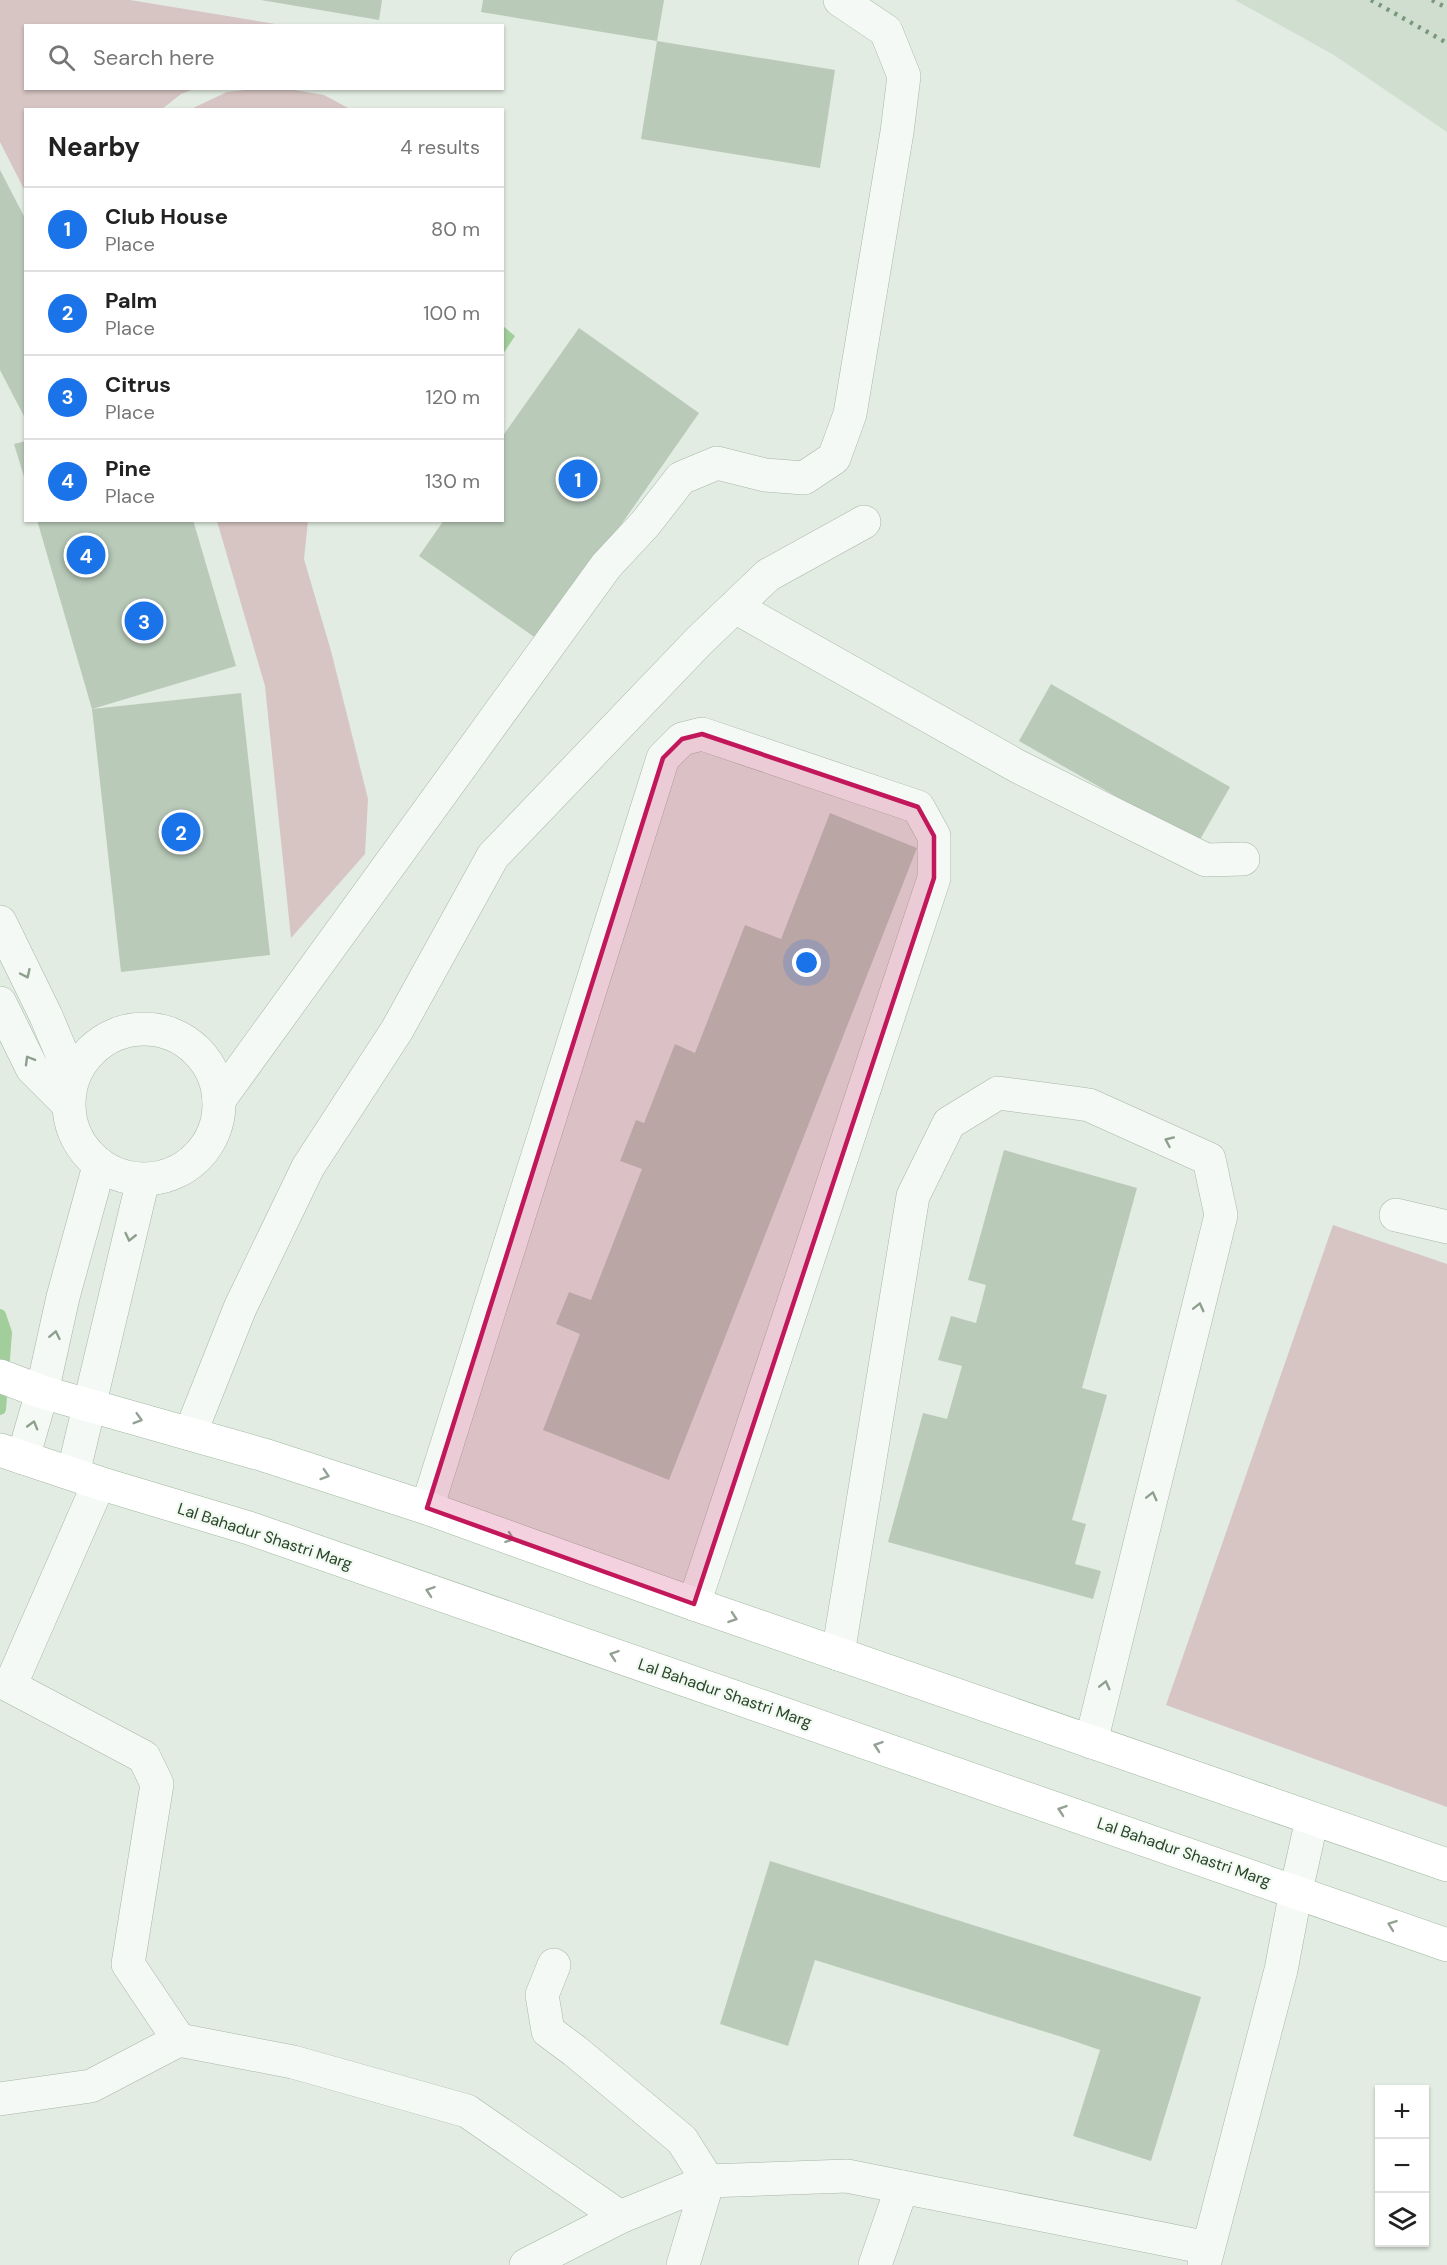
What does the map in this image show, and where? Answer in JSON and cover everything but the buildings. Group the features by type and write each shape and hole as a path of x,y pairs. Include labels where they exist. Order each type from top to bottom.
{"main road":[{"path":"21,1384 264,1455 427,1508 694,1604 1447,1865"},
{"name":"Lal Bahadur Shastri Marg","path":"13,1455 249,1528 1447,1945"}],"street":[{"path":"219,1100 606,566 645,524 681,478 717,463 765,475 804,478 834,458 850,414 897,132 904,76 886,31 840,0"},
{"path":"190,1434 240,1308 308,1167 397,1030 493,856 700,640 768,575 864,522"},
{"path":"735,607 1028,772 1206,860 1243,859"},
{"path":"427,1508 663,758 682,739 702,734 918,807 934,836 934,878 694,1604"},
{"path":"0,922 46,1016 70,1091 71,1127 82,1149 99,1166 120,1176 143,1180 167,1177 188,1166 205,1149 216,1126 219,1100 214,1074 200,1053 179,1036 154,1029 128,1029 104,1039 85,1055 70,1091"},
{"path":"0,1004 32,1068 70,1091"},
{"path":"837,1654 913,1196 949,1123 998,1093 1089,1105 1209,1159 1221,1215 1091,1742"},
{"path":"13,1455 21,1384 63,1297 99,1166"},
{"path":"143,1180 90,1406 86,1478 5,1685 144,1757 157,1784 128,1964 179,2040"},
{"path":"1396,1215 1447,1227"},
{"path":"526,2265 620,2217 708,2181 847,2176 1206,2256 1281,1970 1312,1819"},
{"path":"554,1965 542,1995 548,2031 682,2140 708,2181 683,2265"},
{"path":"0,2099 91,2086 179,2040 293,2062 467,2111 620,2217"},
{"path":"875,2265 902,2187"}],"highlighted area":[{"path":"702,734 918,807 934,836 934,878 694,1604 427,1508 663,758 682,739"}],"shaded area":[{"path":"0,0 130,0 275,24 24,24 24,90 191,90 181,94 163,108 24,108 24,189 0,142"},
{"path":"1235,0 1447,0 1447,132 1334,55"},
{"path":"295,90 324,95 348,108 193,108 227,92"},
{"path":"504,327 515,336 504,352"},
{"path":"217,522 308,522 304,559 331,651 368,799 365,854 291,938 265,686"},
{"path":"1333,1225 1447,1264 1447,1807 1166,1705"}],"waterway":[{"path":"0,1315 6,1333 0,1409"}],"railway":[{"path":"1371,0 1447,43"},
{"path":"1432,0 1447,8"}],"place":[{"name":"Club House","path":"578,479"},
{"name":"Pine","path":"86,555"},
{"name":"Citrus","path":"144,621"},
{"name":"Palm","path":"181,832"}]}
